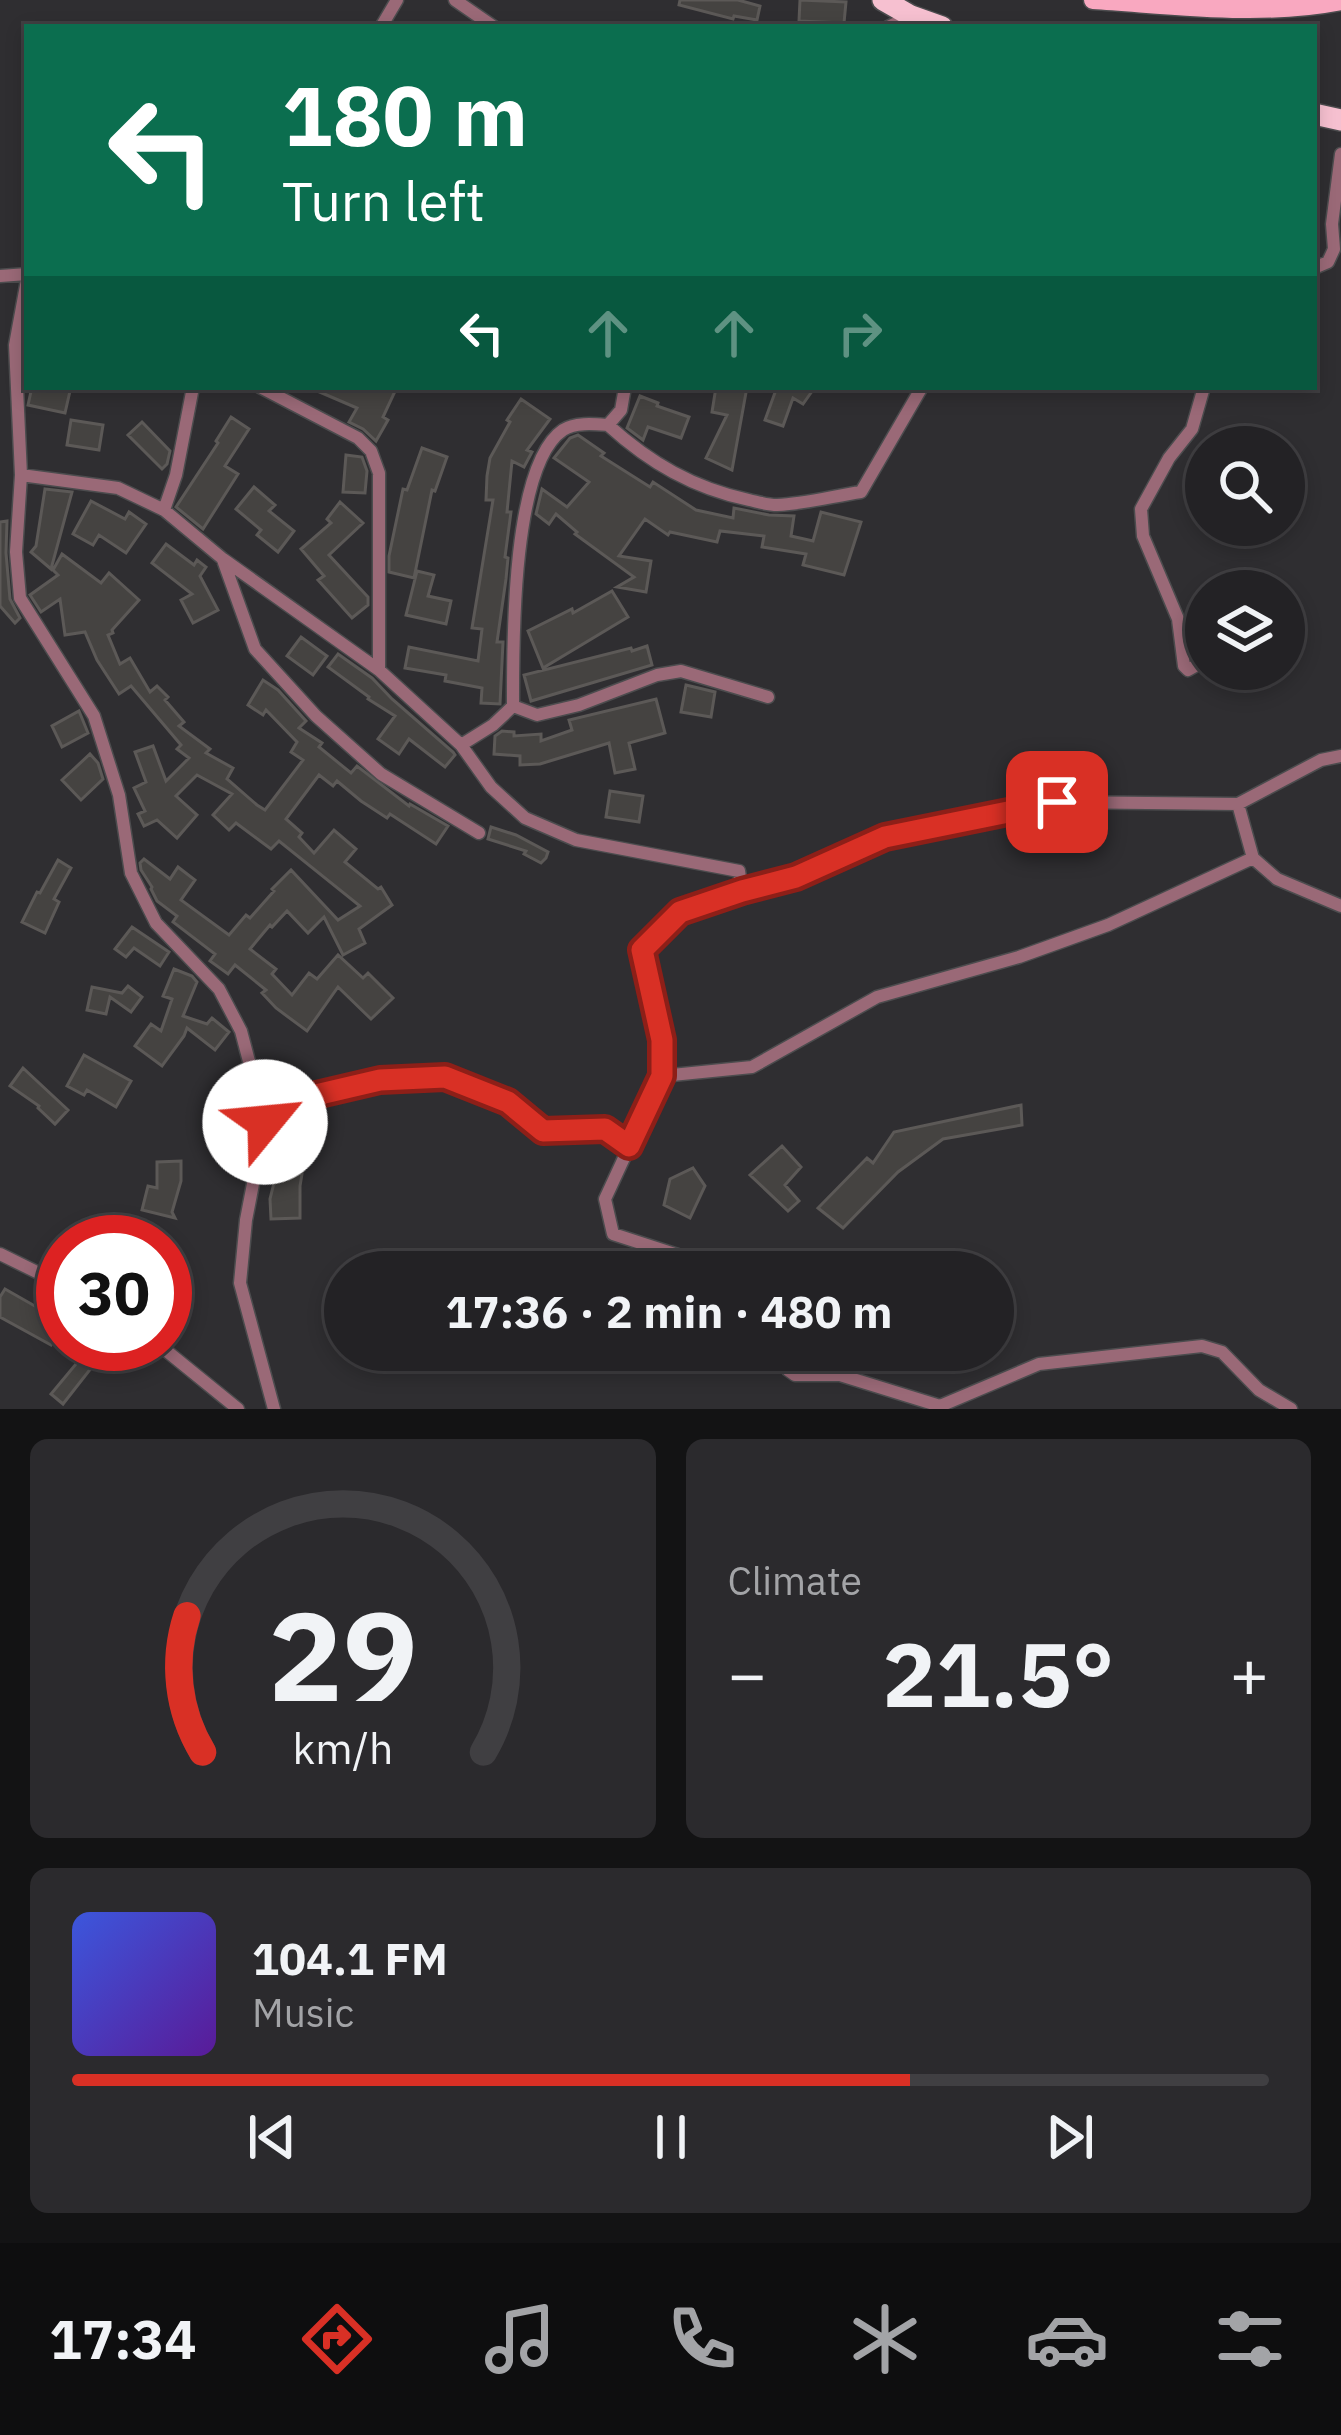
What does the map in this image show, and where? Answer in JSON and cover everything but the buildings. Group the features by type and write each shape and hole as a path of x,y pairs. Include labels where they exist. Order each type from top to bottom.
{"highway":[{"path":"884,0 933,24"}],"main road":[{"path":"1094,0 1280,8 1341,1"}],"street":[{"path":"454,0 490,24"},
{"path":"894,24 910,16"},
{"path":"1317,267 1328,262 1334,249 1332,224 1341,154"},
{"path":"24,294 15,345 20,598 94,716 118,795 131,873 156,923 219,989 242,1031 265,1122 246,1220 240,1283 274,1409"},
{"path":"164,511 192,390"},
{"path":"266,390 358,437 371,451 379,473 379,670"},
{"path":"608,425 622,410 625,390"},
{"path":"461,745 513,706 513,626 527,503 546,449 565,429 608,425 654,463 683,479 774,505 861,493 920,390"},
{"path":"1185,667 1178,620 1143,536 1141,509 1169,458 1192,429 1203,390"},
{"path":"21,475 118,488 164,511 379,670 461,745 491,787 524,818 576,840 740,872 742,891"},
{"path":"223,559 255,649 316,716 381,774 479,833"},
{"path":"513,706 538,715 681,671 768,697"},
{"path":"666,1251 614,1234 605,1199 626,1142 662,1076 662,1040 642,950 680,912 796,877 885,837 1057,802 1238,804 1321,760 1341,755"},
{"path":"1238,804 1253,858 1277,879 1341,907"},
{"path":"662,1076 752,1067 877,997 1019,957 1108,925 1253,858"},
{"path":"265,1122 303,1098 380,1080 445,1077 508,1102 543,1131 605,1129 626,1142"},
{"path":"0,1254 36,1272"},
{"path":"789,1371 840,1375 940,1406 1039,1364 1202,1346 1222,1352 1259,1390 1291,1409"},
{"path":"191,1371 238,1409"}],"route":[{"path":"265,1122 303,1098 380,1080 445,1077 508,1102 543,1131 605,1129 629,1146 662,1076 662,1040 642,950 680,912 796,877 885,837 1057,802"}]}
